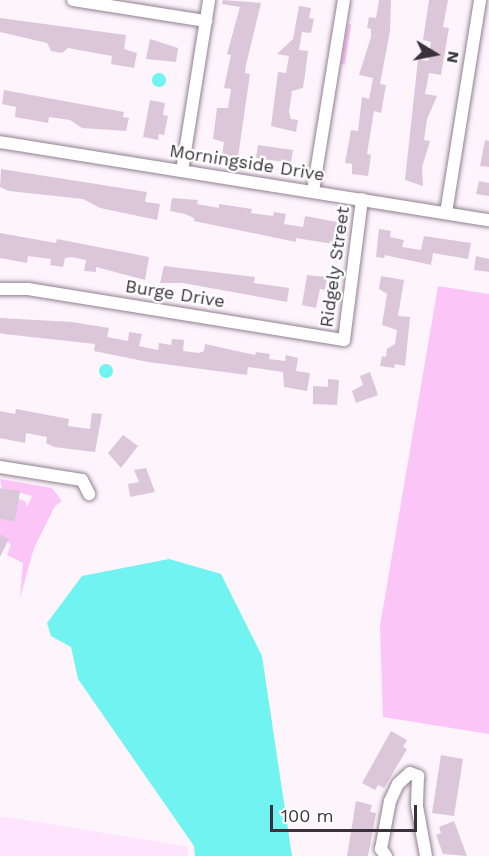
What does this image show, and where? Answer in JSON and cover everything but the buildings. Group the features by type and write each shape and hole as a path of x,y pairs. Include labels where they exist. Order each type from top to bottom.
{"street":[{"path":"73,0 206,21"},
{"path":"182,171 209,0"},
{"path":"313,191 344,0"},
{"path":"446,213 480,0"},
{"name":"Morningside Drive","path":"0,142 489,220"},
{"name":"Ridgely Street","path":"344,340 362,200"},
{"name":"Burge Drive","path":"0,289 44,291 344,340"},
{"path":"0,467 81,480 89,494"},
{"path":"386,856 381,849 390,801 398,784 410,773 418,776 417,806 426,856"}],"shaded area":[{"path":"351,24 345,65 341,63 348,25"},
{"path":"438,286 489,294 489,734 383,717 380,626"},
{"path":"0,479 52,488 62,501 55,506 34,548 20,598 23,563 7,555 11,545 0,534 0,519 15,522 18,499 25,501 27,507 32,496 2,488"},
{"path":"0,816 189,847 187,856 0,856"}],"water":[{"path":"156,73 162,73 166,80 162,87 156,87 152,83 152,77"},
{"path":"106,364 111,366 113,371 111,376 106,378 101,376 99,371 101,366"},
{"path":"169,559 221,574 262,656 292,856 195,856 194,846 78,679 71,647 51,636 47,623 82,576"}]}
